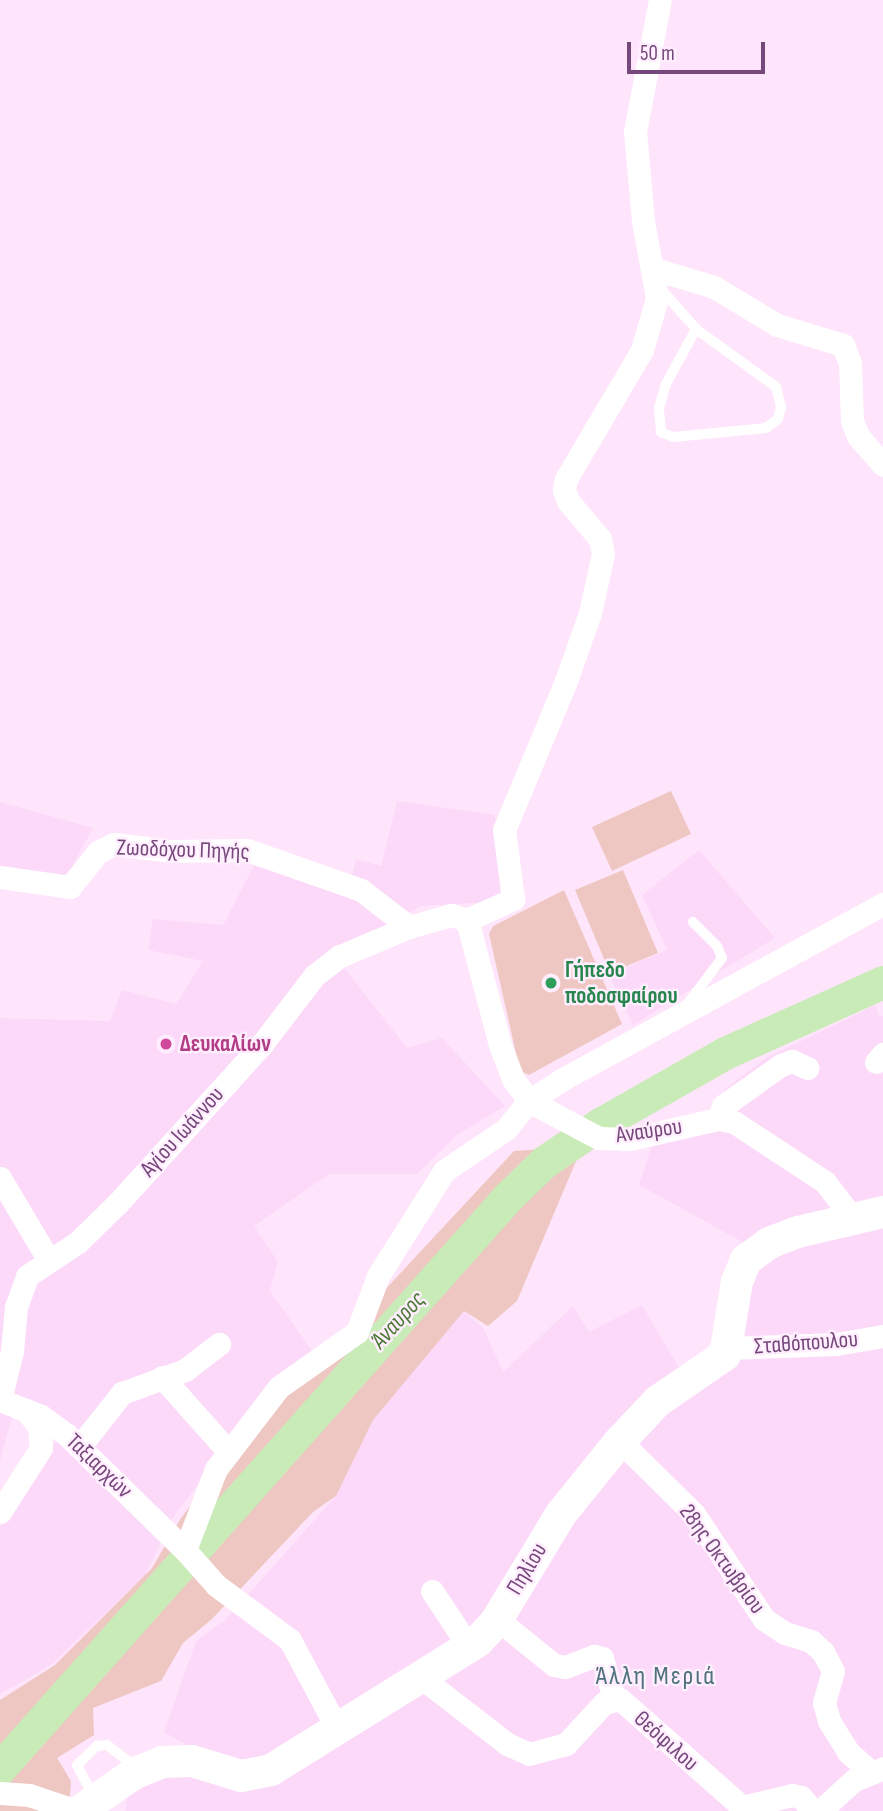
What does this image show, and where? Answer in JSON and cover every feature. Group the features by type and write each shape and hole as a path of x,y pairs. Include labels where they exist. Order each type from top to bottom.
{"main road":[{"path":"728,1348 737,1282 746,1260 769,1243 852,1217 883,1212"},
{"name":"Πηλίου","path":"84,1807 141,1770 184,1760 236,1775 256,1776 338,1730 469,1647 497,1619 561,1514 620,1441 658,1401 714,1364 728,1348"}],"street":[{"path":"660,0 635,132 643,221 655,276 714,287 777,325 843,345 849,363 852,421 858,436 883,466"},
{"name":"Αγίου Ιωάννου","path":"0,1400 18,1297 27,1276 48,1259 78,1242 117,1203 262,1044 324,966 409,927 451,915 467,920 513,899 504,830 566,681 601,567 600,539 568,502 564,490 566,479 642,350 654,314 655,276"},
{"name":"Ζωοδόχου Πηγής","path":"0,877 70,887 98,852 114,844 171,851 247,850 361,890 409,927"},
{"path":"186,1552 207,1488 228,1451 279,1387 357,1332 378,1276 444,1171 506,1129 529,1101 675,1017 883,904"},
{"name":"Αναύρου","path":"467,920 500,1045 513,1079 529,1101 599,1138 630,1139 718,1119"},
{"path":"808,1068 792,1061 781,1065 723,1106 718,1119 734,1122 825,1182 852,1217"},
{"path":"0,1178 48,1259"},
{"name":"Σταθόπουλου","path":"728,1348 836,1344 883,1336"},
{"path":"79,1446 122,1393 185,1370 219,1344"},
{"path":"162,1377 228,1451"},
{"name":"Ταξιαρχών","path":"0,1400 23,1408 79,1446 216,1585 290,1640 338,1730"},
{"path":"0,1512 41,1448 37,1422 23,1408"},
{"name":"28ης Οκτωβρίου","path":"620,1441 694,1514 764,1619 785,1633 811,1641 823,1652 833,1671 824,1703 829,1721 848,1752 877,1770"},
{"path":"432,1591 469,1647"},
{"path":"497,1619 557,1666 569,1667 594,1656 602,1658 614,1698"},
{"name":"Θεόφιλου","path":"422,1678 507,1744 529,1754 566,1744 614,1698 742,1807 792,1795 801,1797 813,1811"},
{"path":"820,1811 844,1787 877,1770"},
{"path":"0,1793 38,1797 84,1807"}],"lane":[{"path":"655,276 696,328 776,387 781,407 778,419 766,428 673,437 660,432 659,408 666,384 696,328"},
{"path":"675,1017 722,958 717,946 693,922"},
{"path":"84,1807 76,1769 81,1758 97,1746 107,1745 141,1770"}],"shaded area":[{"path":"671,791 691,834 612,871 592,827"},
{"path":"397,801 495,815 504,901 421,906 334,955 407,1048 442,1038 505,1106 457,1135 417,1174 329,1174 254,1226 278,1262 270,1291 315,1355 240,1427 173,1518 145,1575 52,1664 0,1694 0,1526 67,1425 17,1398 0,1462 0,1018 110,1021 122,990 176,1004 203,961 148,950 153,919 223,925 256,862 348,892 356,859 381,866"},
{"path":"0,802 93,828 67,876 0,869"},
{"path":"699,850 775,938 633,1025 609,975 667,950 642,895"},
{"path":"623,870 658,953 610,973 575,890"},
{"name":"Γήπεδο ποδοσφαίρου","path":"564,890 622,1024 529,1075 520,1071 489,934 493,926"},
{"path":"876,1005 879,1017 883,1016 883,1811 125,1811 127,1797 154,1781 179,1774 190,1747 164,1732 196,1641 226,1619 336,1496 373,1420 464,1311 484,1329 503,1372 573,1306 589,1332 642,1305 691,1388 759,1251 639,1185 652,1144 732,1109 724,1090 766,1058"},
{"path":"582,1147 517,1301 488,1326 464,1311 373,1420 336,1496 313,1512 212,1619 183,1643 161,1681 93,1708 94,1735 57,1758 71,1781 70,1796 50,1811 0,1811 0,1700 55,1665 152,1568 181,1518 221,1466 514,1151"}],"waterway":[{"name":"Άναυρος","path":"0,1768 507,1198 544,1162 600,1124 725,1053 883,982"}],"place":[{"name":"Γήπεδο ποδοσφαίρου","path":"551,983"},
{"name":"Δευκαλίων","path":"166,1044"}],"district":[{"name":"Άλλη Μεριά","path":"656,1677"}]}
